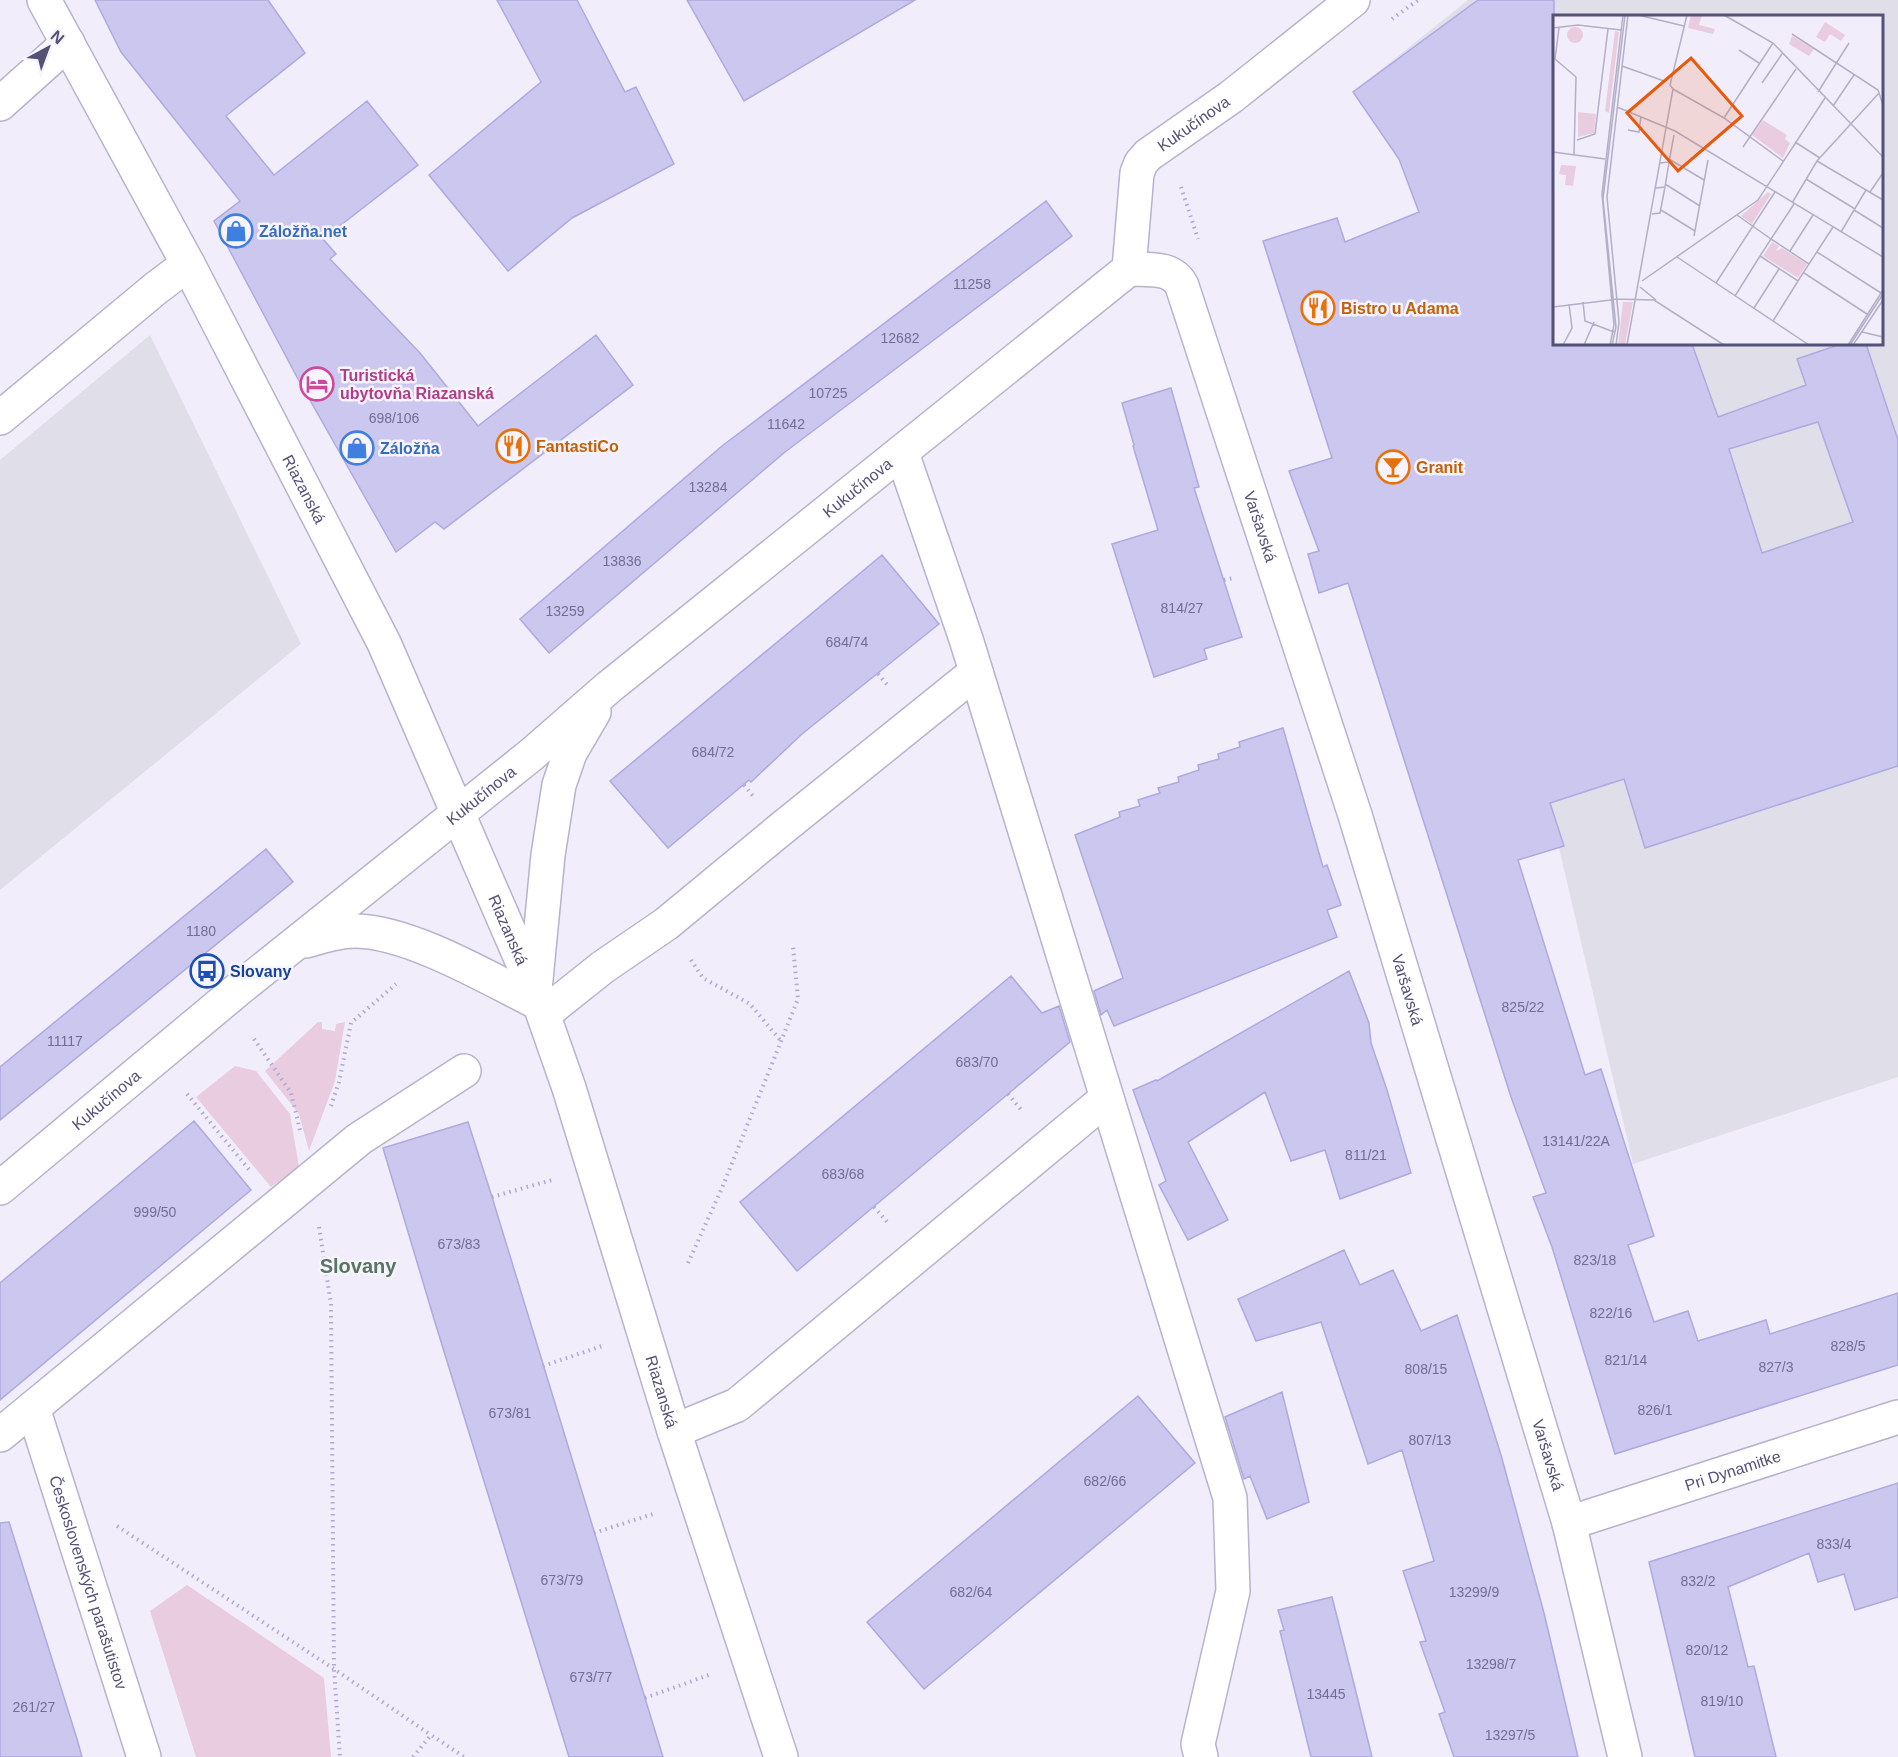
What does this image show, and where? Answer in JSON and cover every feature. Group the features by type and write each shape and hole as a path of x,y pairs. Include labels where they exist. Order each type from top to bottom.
{"street":[{"name":"Riazanská","path":"44,0 188,264 384,643 540,1003 594,1167 696,1500 781,1757"},
{"name":"Kukučínova","path":"0,1188 296,943 531,755 609,687 1129,269 1137,173 1141,163 1231,97 1353,0"},
{"path":"0,104 68,43"},
{"path":"0,418 154,289 188,264"},
{"name":"Varšavská","path":"1129,269 1164,271 1173,274 1182,286 1355,815 1569,1522 1625,1757"},
{"path":"902,453 976,672 1230,1498 1233,1590 1198,1744 1201,1757"},
{"path":"540,1003 603,967 666,924 976,672"},
{"name":"Riazanská","path":"540,1003 548,855 559,785 570,753 609,687"},
{"name":"Kukučínova","path":"296,943 339,932 355,931 398,938 436,953 540,1003"},
{"path":"0,1435 359,1139 464,1071"},
{"path":"674,1431 737,1405 1107,1098"},
{"name":"Československých parašutistov","path":"33,1408 144,1757"},
{"name":"Pri Dynamitke","path":"1569,1522 1898,1417"}],"path":[{"path":"1389,22 1418,0"},
{"path":"1179,180 1200,249"},
{"path":"666,924 703,978 750,1004 781,1041"},
{"path":"688,1263 722,1188 798,999 793,946"},
{"path":"328,1113 339,1082 351,1023 399,981"},
{"path":"254,1039 291,1093 311,1177 331,1304 334,1669 340,1757"},
{"path":"187,1094 279,1205"},
{"path":"492,1197 594,1167"},
{"path":"543,1366 644,1332"},
{"path":"594,1533 696,1500"},
{"path":"117,1526 464,1757"},
{"path":"645,1698 750,1661"},
{"path":"413,1757 431,1736"}],"shaded area":[{"path":"1468,0 1898,0 1898,1077 1633,1164 1411,216 1418,212 1399,159 1353,92"},
{"path":"150,335 301,644 0,890 0,460"},
{"path":"318,1022 322,1022 322,1029 335,1031 336,1024 345,1022 335,1081 309,1151 299,1114 265,1071"},
{"path":"235,1066 256,1071 290,1114 299,1167 271,1187 196,1097"},
{"path":"187,1585 324,1678 331,1757 196,1757 150,1611"}],"building":[{"path":"95,0 268,0 305,53 226,116 274,175 367,101 418,165 323,239 336,254 330,259 420,353 478,426 596,335 633,385 444,529 435,522 396,552 298,379 214,221 240,201 121,52"},
{"path":"497,0 577,0 625,92 636,87 674,164 572,218 508,271 429,175 541,82"},
{"path":"687,0 915,0 744,101"},
{"path":"1478,0 1554,0 1553,345 1692,345 1718,417 1806,385 1797,359 1838,345 1866,345 1898,440 1898,766 1645,848 1624,779 1550,803 1564,846 1518,860 1585,1075 1601,1069 1654,1236 1628,1245 1654,1322 1688,1311 1698,1341 1766,1320 1770,1334 1898,1293 1898,1365 1615,1454 1552,1247 1533,1197 1546,1193 1511,1097 1348,583 1319,593 1308,554 1319,551 1289,471 1332,458 1263,241 1337,218 1345,242 1419,212 1399,159 1353,92","holes":["1818,422 1853,522 1762,553 1729,449"]},
{"path":"1046,201 1072,236 785,452 549,653 520,619 722,446"},
{"path":"1171,388 1199,487 1194,488 1242,637 1204,649 1207,659 1154,677 1112,544 1158,530 1122,403"},
{"path":"882,555 939,624 802,734 751,782 749,780 668,848 610,781"},
{"path":"1283,728 1323,867 1327,865 1341,905 1327,910 1337,937 1114,1026 1107,1010 1101,1015 1094,991 1123,978 1075,835 1120,817 1119,812 1140,806 1138,800 1160,793 1158,788 1179,782 1178,777 1199,770 1198,765 1219,759 1218,754 1240,747 1239,742"},
{"path":"266,849 293,882 0,1120 0,1067"},
{"path":"1349,971 1369,1023 1371,1043 1411,1173 1340,1199 1325,1150 1291,1161 1265,1092 1188,1142 1228,1220 1188,1240 1159,1185 1166,1181 1133,1090 1157,1081"},
{"path":"1011,976 1042,1013 1059,1006 1070,1042 797,1271 740,1202"},
{"path":"194,1121 251,1190 0,1400 0,1283"},
{"path":"468,1122 663,1757 569,1757 434,1319 383,1148"},
{"path":"1344,1250 1360,1285 1393,1270 1421,1331 1457,1315 1501,1455 1544,1613 1578,1757 1454,1757 1439,1714 1445,1712 1420,1642 1426,1641 1403,1571 1434,1561 1402,1450 1368,1464 1321,1322 1256,1341 1238,1299"},
{"path":"1282,1392 1309,1502 1267,1519 1250,1476 1244,1479 1225,1417"},
{"path":"1138,1396 1195,1463 924,1689 867,1622"},
{"path":"1898,1483 1898,1597 1855,1610 1844,1574 1818,1582 1809,1553 1728,1587 1748,1667 1754,1666 1776,1757 1695,1757 1649,1562"},
{"path":"9,1522 82,1757 0,1757 0,1523"},
{"path":"1332,1597 1372,1757 1311,1757 1280,1631 1284,1630 1278,1610"}],"place":[{"name":"Záložňa.net","path":"236,231"},
{"name":"Bistro u Adama","path":"1318,308"},
{"name":"Turistická ubytovňa Riazanská","path":"317,384"},
{"name":"FantastiCo","path":"513,446"},
{"name":"Záložňa","path":"357,448"},
{"name":"Granit","path":"1393,467"},
{"name":"Slovany","path":"207,971"}],"district":[{"name":"Slovany","path":"358,1266"}]}
